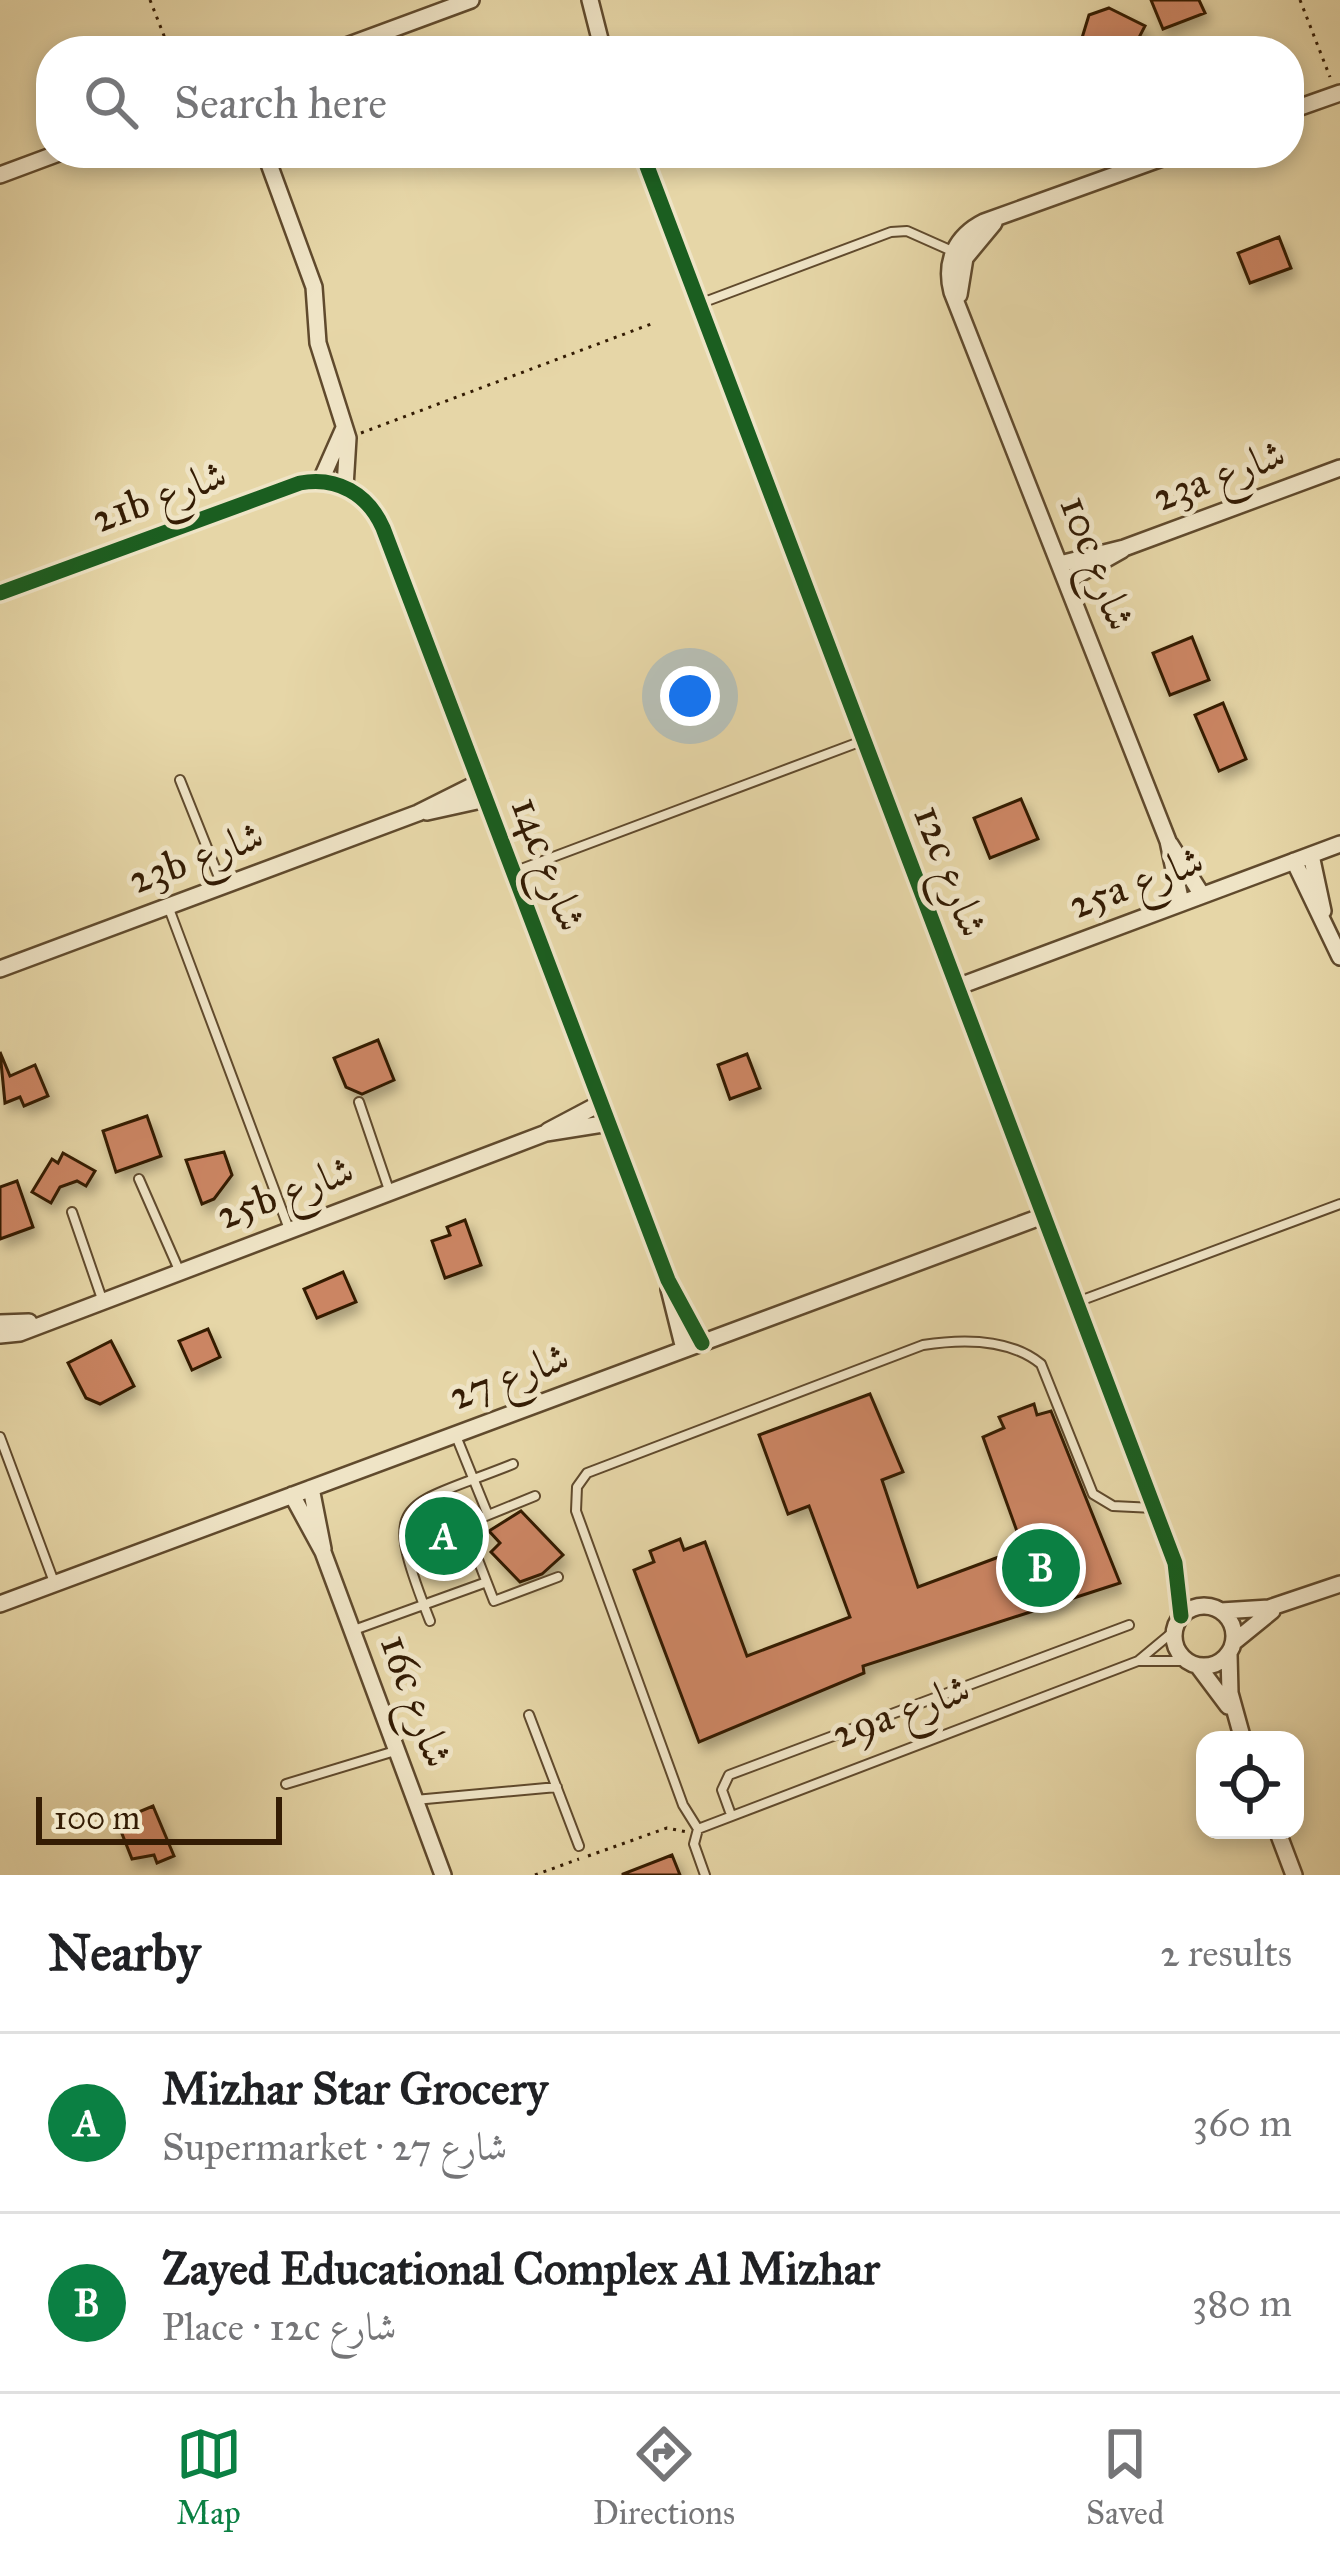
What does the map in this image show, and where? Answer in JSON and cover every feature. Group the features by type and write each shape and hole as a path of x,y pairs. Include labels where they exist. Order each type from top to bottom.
{"street":[{"path":"374,36 471,0"},
{"path":"576,0 594,26"},
{"path":"590,0 598,36"},
{"path":"1304,106 1338,93"},
{"path":"0,175 36,162"},
{"path":"270,168 314,287 318,344 346,432 345,487"},
{"name":"12c شارع","path":"648,168 1175,1564 1178,1624"},
{"path":"959,255 1004,217 1136,168"},
{"name":"10c شارع","path":"959,255 949,281 1168,841 1181,903"},
{"path":"322,481 346,432"},
{"name":"23a شارع","path":"1060,564 1124,548 1340,468"},
{"name":"21b شارع","path":"0,593 299,483 322,481 345,487"},
{"name":"14c شارع","path":"345,487 379,518 668,1280 702,1343"},
{"name":"23a شارع","path":"1067,581 1124,548"},
{"name":"23b شارع","path":"0,969 483,791"},
{"name":"10c شارع","path":"1168,841 1202,895"},
{"name":"25a شارع","path":"956,987 1340,844"},
{"path":"1311,855 1323,914"},
{"path":"1294,861 1340,957"},
{"name":"25b شارع","path":"0,1335 20,1333 49,1318 546,1133 601,1103"},
{"name":"25b شارع","path":"546,1133 609,1124"},
{"name":"شارع 27","path":"0,1604 1043,1216"},
{"name":"14c شارع","path":"668,1280 684,1349"},
{"name":"25b شارع","path":"0,1323 49,1318"},
{"name":"16c شارع","path":"311,1488 323,1552"},
{"name":"16c شارع","path":"292,1496 323,1552 443,1875"},
{"name":"12c شارع","path":"1175,1564 1216,1609"},
{"path":"1240,1731 1192,1664 1177,1651 1178,1624 1195,1607 1286,1604 1340,1584"},
{"path":"1192,1664 1215,1665 1286,1604"},
{"path":"1216,1609 1232,1624 1235,1719"},
{"path":"1280,1839 1294,1875"}],"lane":[{"path":"699,304 891,232 907,231 959,255"},
{"path":"514,872 864,740"},
{"path":"180,781 222,886"},
{"path":"167,906 289,1229"},
{"path":"359,1102 390,1192"},
{"path":"139,1178 178,1270"},
{"path":"1076,1303 1340,1204"},
{"path":"73,1212 102,1299"},
{"path":"705,1875 696,1832 576,1511 577,1487 587,1473 922,1345 964,1341 1006,1347 1041,1364 1094,1494 1113,1506 1154,1508"},
{"path":"455,1435 488,1515"},
{"path":"0,1437 55,1584"},
{"path":"430,1621 401,1545 404,1520 422,1501 513,1464"},
{"path":"535,1496 488,1515 468,1530 490,1598 498,1602 558,1577"},
{"path":"352,1630 484,1582"},
{"path":"730,1812 722,1790 729,1775 1129,1624"},
{"name":"29a شارع","path":"696,1832 730,1812 1138,1661 1178,1624"},
{"name":"29a شارع","path":"1138,1661 1192,1664"},
{"path":"529,1715 579,1846"},
{"path":"286,1784 397,1750"},
{"path":"415,1800 557,1787"}],"path":[{"path":"150,0 164,36"},
{"path":"1300,0 1338,93"},
{"path":"346,432 651,324"},
{"path":"535,1875 667,1828 696,1832"}],"building":[{"path":"1151,0 1199,0 1205,13 1163,29"},
{"path":"1109,8 1145,26 1140,36 1083,36 1089,15"},
{"path":"1279,237 1291,268 1250,283 1238,253"},
{"path":"1192,637 1209,680 1170,695 1153,653"},
{"path":"1223,703 1246,759 1219,771 1195,715"},
{"path":"1021,799 1038,839 990,858 974,818"},
{"path":"378,1040 394,1080 362,1094 346,1087 334,1058"},
{"path":"0,1052 10,1076 35,1065 48,1096 24,1106 20,1097 5,1103"},
{"path":"747,1054 760,1088 730,1099 718,1065"},
{"path":"147,1116 161,1156 116,1172 103,1131"},
{"path":"224,1152 232,1175 214,1199 202,1204 186,1160"},
{"path":"63,1153 95,1171 86,1186 77,1181 60,1187 51,1203 32,1192 52,1159 58,1163"},
{"path":"17,1181 33,1227 0,1239 0,1187"},
{"path":"465,1220 481,1265 445,1278 432,1241 450,1235 447,1227"},
{"path":"343,1272 356,1302 317,1318 304,1289"},
{"path":"208,1329 220,1357 192,1370 179,1341"},
{"path":"111,1341 134,1386 100,1404 86,1398 68,1363"},
{"path":"870,1394 903,1472 882,1480 918,1587 1023,1548 983,1437 1004,1428 999,1417 1034,1404 1037,1415 1051,1411 1120,1583 863,1666 864,1673 699,1742 634,1570 654,1562 650,1551 680,1539 684,1550 705,1542 747,1656 850,1617 809,1506 788,1514 759,1435"},
{"path":"521,1511 563,1555 542,1574 520,1582 491,1552 500,1543 489,1531"},
{"path":"153,1806 174,1856 157,1863 154,1855 132,1859 117,1821"},
{"path":"672,1855 680,1875 623,1875 623,1874"}],"cycle path":[{"path":"648,168 1175,1563 1181,1616"},
{"path":"0,593 300,483 339,485 369,506 383,528 668,1280 702,1343"}],"place":[{"name":"Mizhar Star Grocery","path":"444,1536"},
{"name":"Zayed Educational Complex Al Mizhar","path":"1041,1568"}]}
